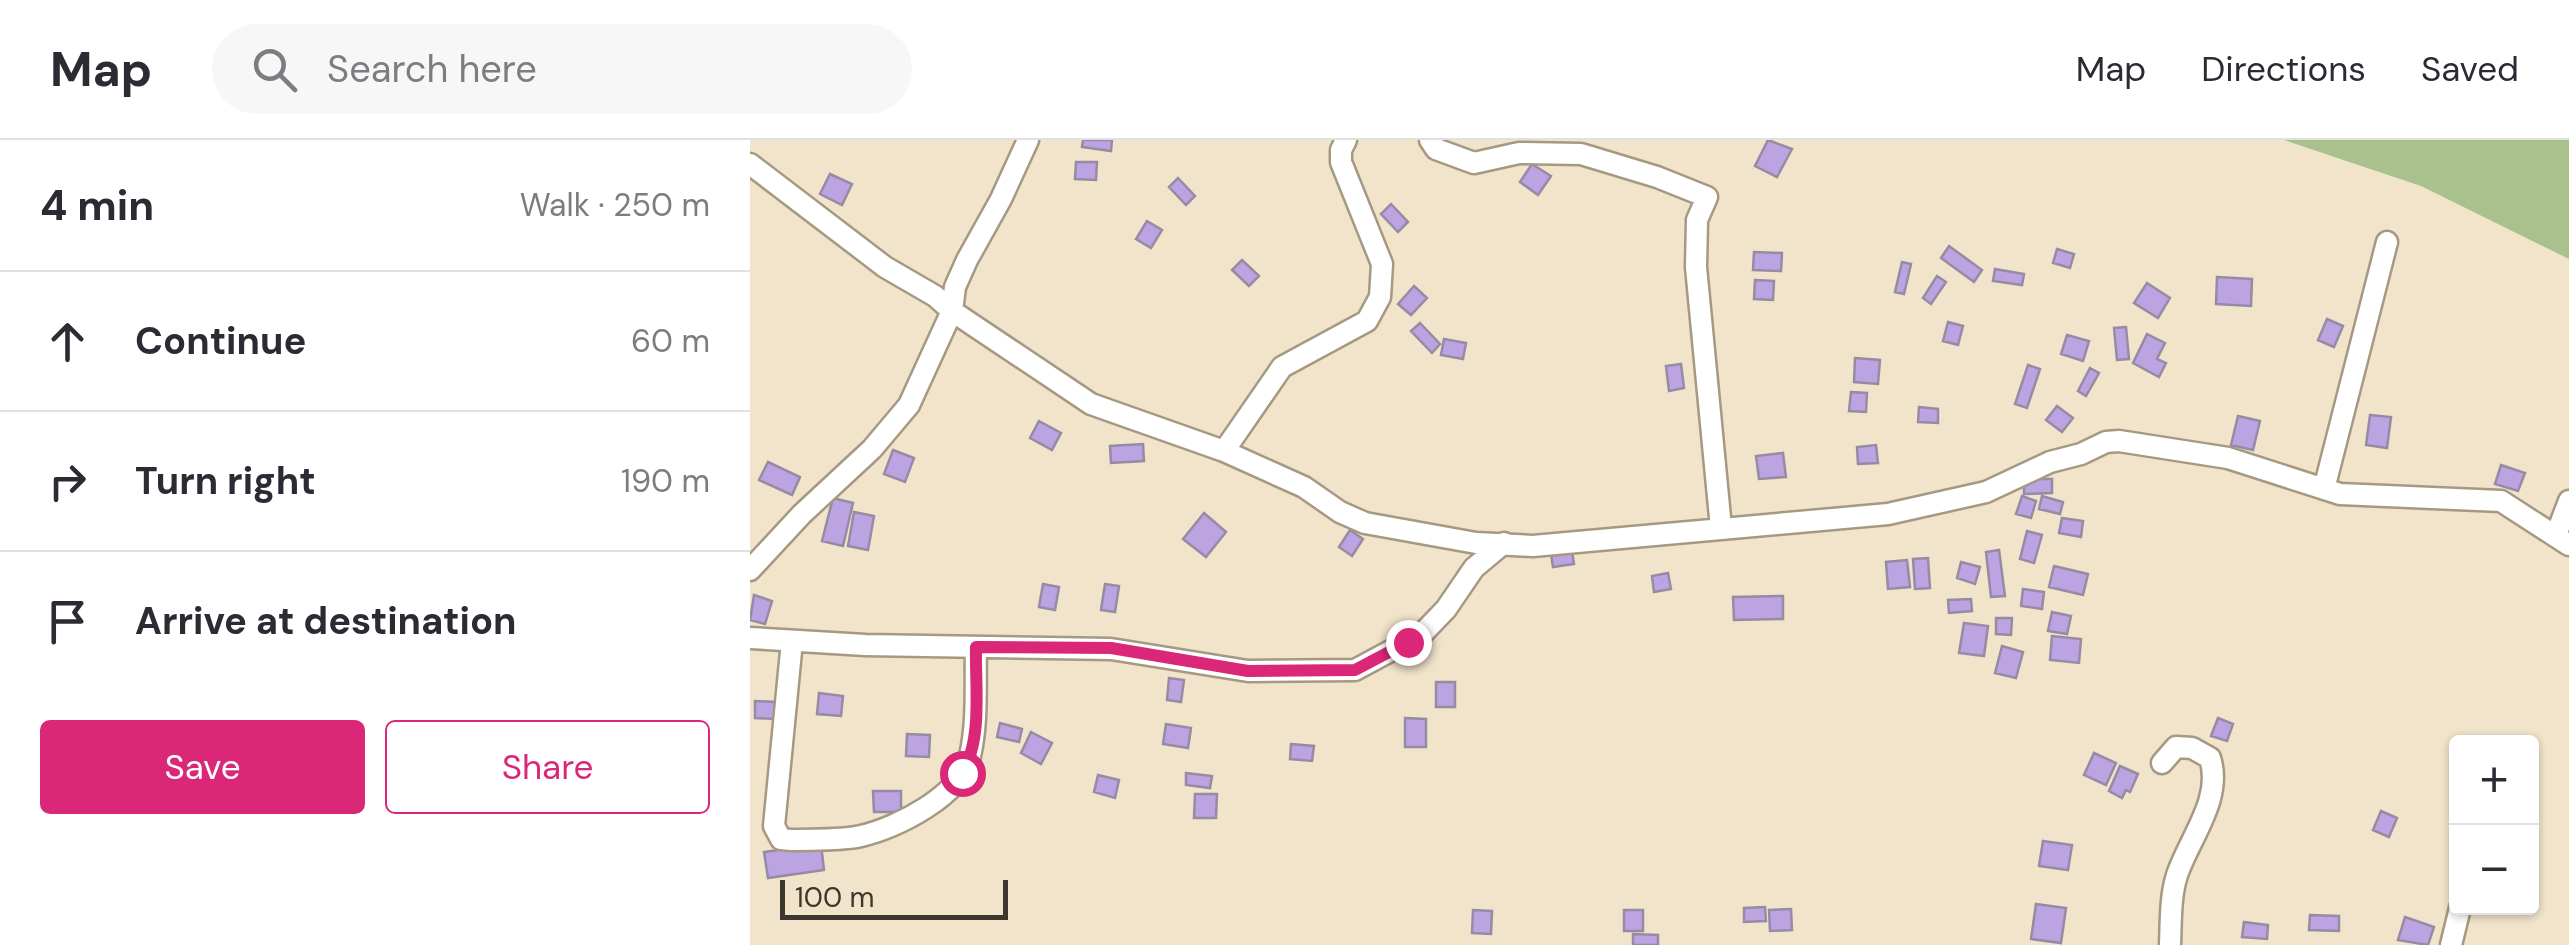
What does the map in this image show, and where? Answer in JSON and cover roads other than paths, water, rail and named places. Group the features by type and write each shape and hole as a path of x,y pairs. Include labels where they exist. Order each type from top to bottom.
{"street":[{"path":"753,560 872,449 909,405 952,311 955,287 966,260 1001,199 1028,140"},
{"path":"1224,450 1282,367 1367,321 1380,297 1382,264 1341,162 1346,140"},
{"path":"1430,140 1436,149 1474,162 1519,153 1581,154 1706,197 1698,220 1696,267 1722,528"},
{"path":"750,164 885,267 935,296 1092,404 1224,450 1304,487 1340,512 1365,523 1438,539 1533,546 1888,514 1986,492 2050,462 2119,441 2228,458 2324,490 2368,496 2501,502 2563,540 2569,500"},
{"path":"2324,490 2387,242"},
{"path":"750,638 1111,648 1248,671 1355,670 1422,634 1446,609 1474,568 1504,543"},
{"path":"792,642 774,826 781,838 791,840 858,837 892,827 943,796 970,760 976,647"},
{"path":"2162,762 2176,748 2192,748 2210,758 2216,775 2209,804 2177,875 2170,945"},
{"path":"2451,945 2458,915"}]}
